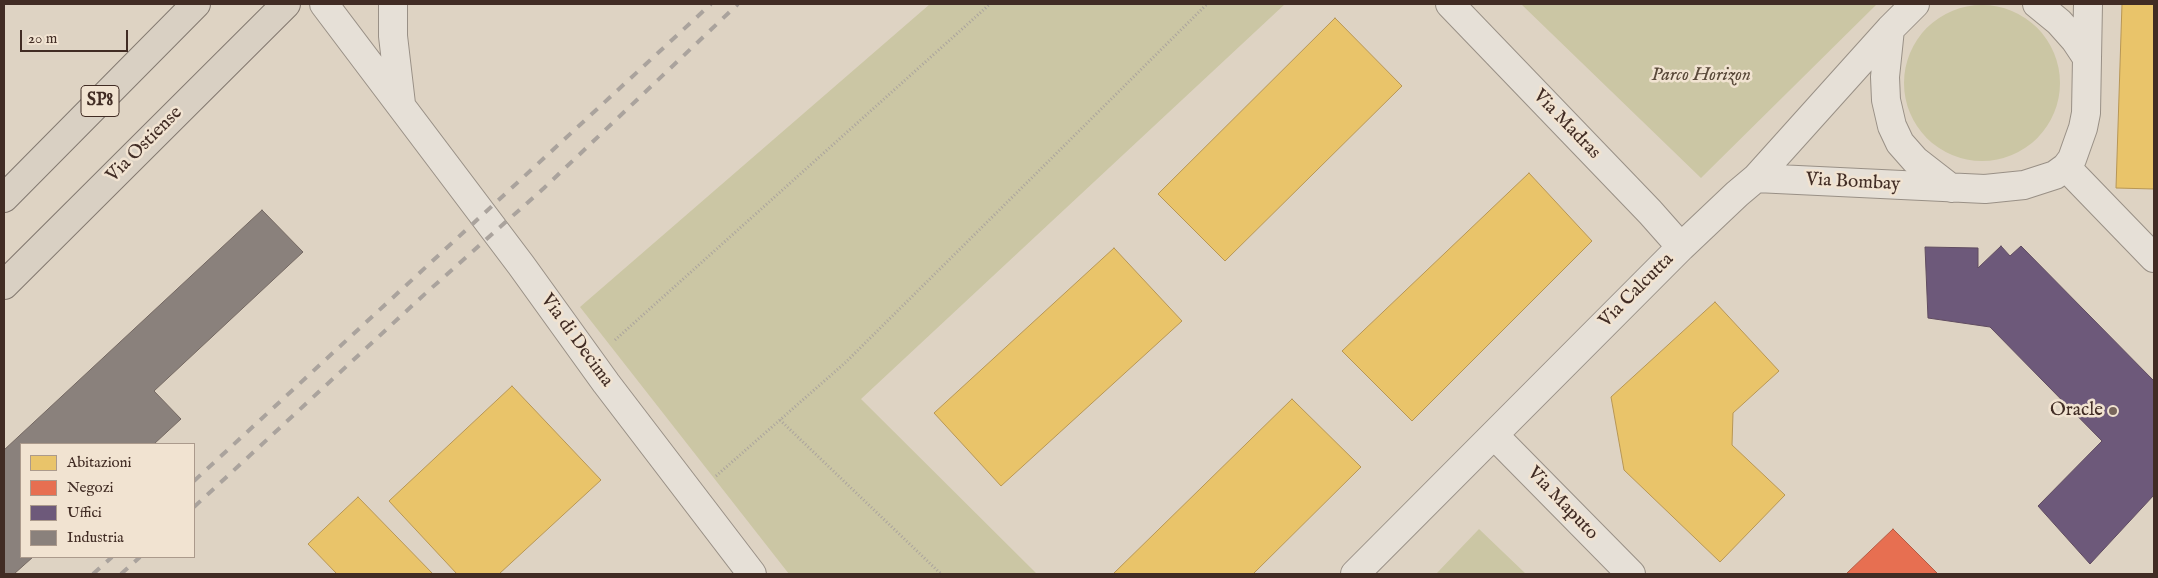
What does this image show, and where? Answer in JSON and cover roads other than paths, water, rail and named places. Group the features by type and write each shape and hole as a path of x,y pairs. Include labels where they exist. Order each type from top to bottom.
{"main road":[{"name":"SP8","path":"4,198 196,4"},
{"name":"Via Ostiense","path":"4,285 286,4"}],"street":[{"name":"Via di Decima","path":"324,4 521,266 590,362 752,574"},
{"name":"Via di Decima","path":"393,4 393,36 402,108"},
{"name":"Via Madras","path":"1450,4 1681,247"},
{"name":"Via Calcutta","path":"1355,574 1681,247 1756,178 1890,29 1915,4"},
{"path":"2036,4 2059,22 2075,40 2087,58"},
{"path":"2088,4 2086,113 2078,143 2066,168 2154,258"},
{"name":"Via Bombay","path":"1890,29 1885,77 1886,100 1892,126 1900,142 1914,160 1951,188"},
{"name":"Via Bombay","path":"1756,178 1951,188 2005,188 2042,180 2066,168"},
{"name":"Via Maputo","path":"1494,435 1631,574"}],"railway":[{"path":"195,480 711,4"},
{"path":"195,506 427,292 544,188 738,4"},
{"path":"93,574 111,558"},
{"path":"121,574 139,558"}],"place":[{"name":"Oracle","path":"2113,411"}],"park label":[{"name":"Parco Horizon","path":"1701,76"}]}
